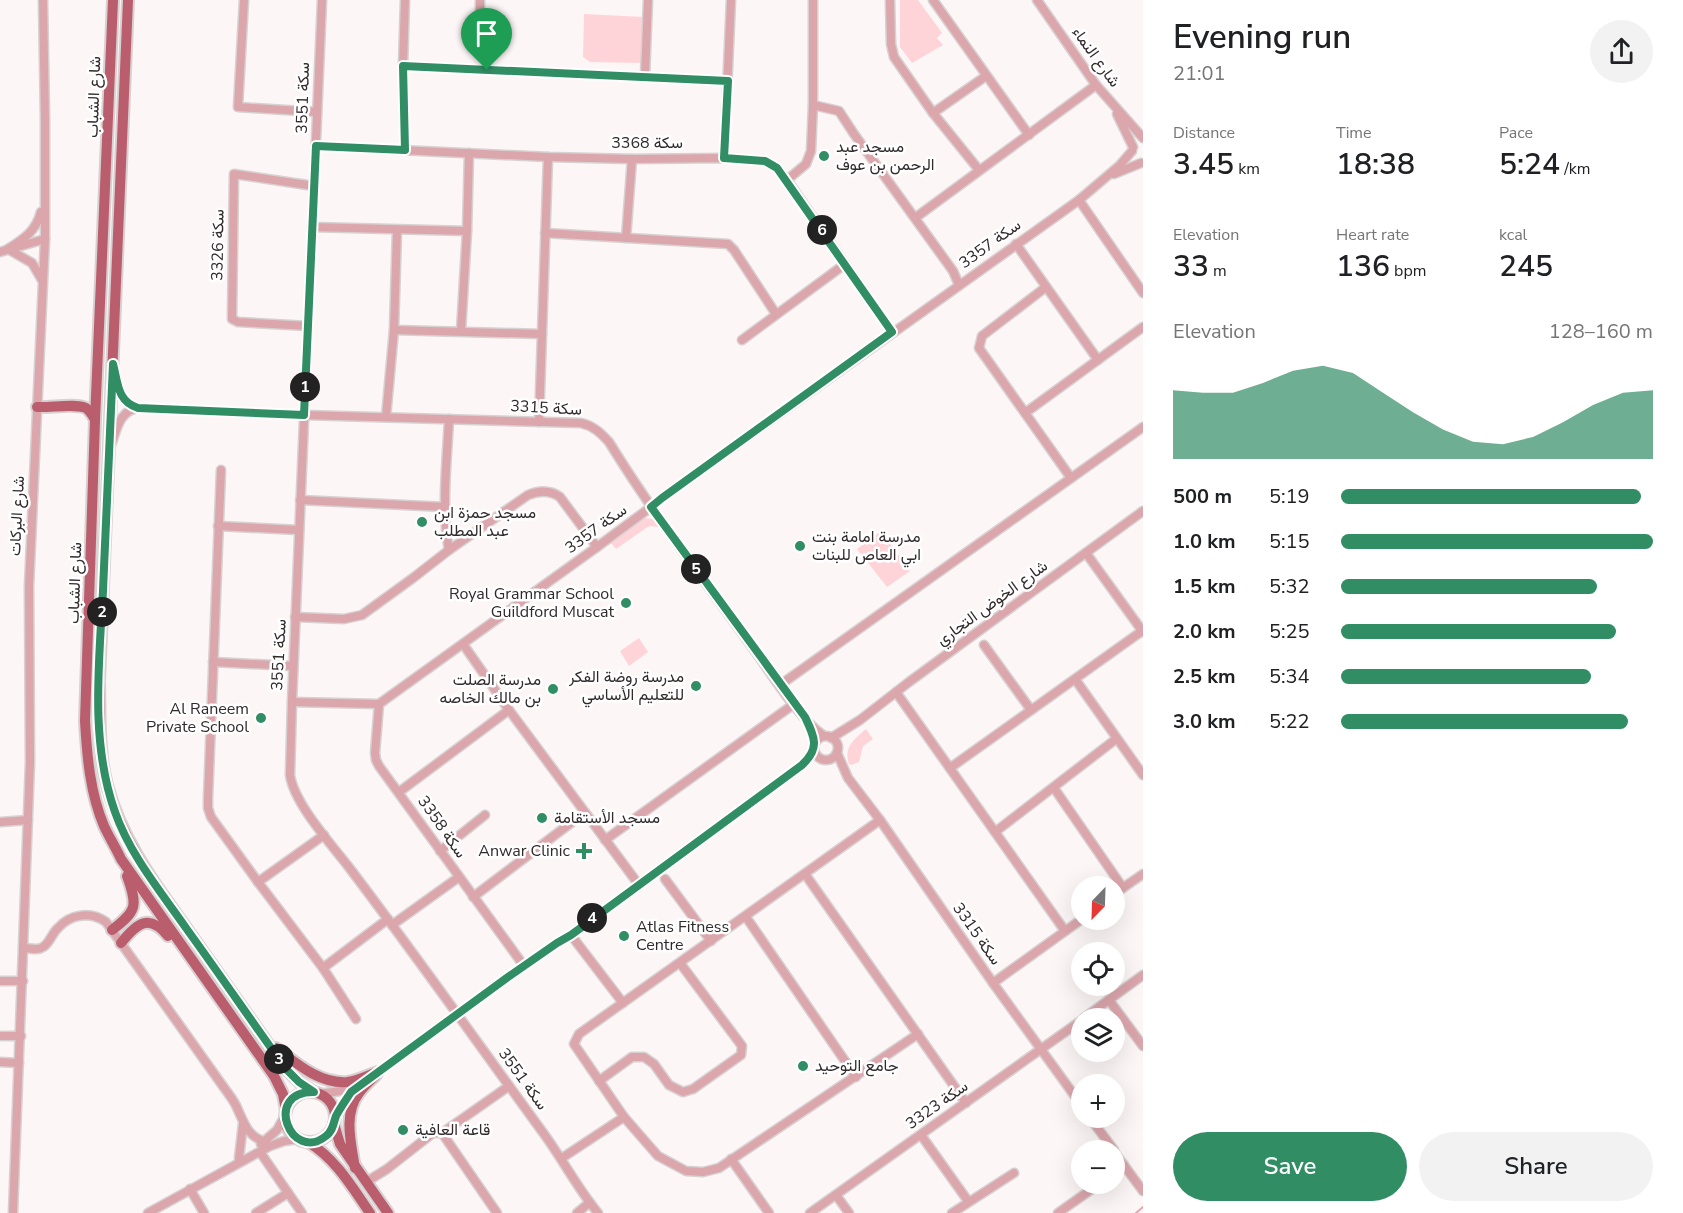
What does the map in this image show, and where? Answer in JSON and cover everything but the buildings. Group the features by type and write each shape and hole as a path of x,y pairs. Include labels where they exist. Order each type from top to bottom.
{"main road":[{"name":"شارع الشباب","path":"113,0 95,420 85,721 86,752 104,825 121,859 274,1076 283,1094 286,1113"},
{"name":"شارع الشباب","path":"128,0 99,681 101,753 106,784 115,813 132,849 286,1069 299,1082 317,1093"},
{"path":"76,406 87,402 97,390"},
{"path":"37,407 86,408 95,420"},
{"path":"112,930 127,919 133,907 133,890 121,859"},
{"path":"122,943 135,927 144,922 155,924 205,978"},
{"path":"266,1042 320,1078 350,1082 378,1072"},
{"path":"355,1168 350,1140 352,1108 358,1094 378,1072"},
{"path":"370,1213 335,1163 321,1150 288,1129 286,1113 294,1098 307,1092 325,1097 332,1106 340,1143 388,1213"},
{"path":"303,1140 315,1142 327,1136 335,1121"}],"street":[{"name":"شارع البركات","path":"13,1213 30,762 29,586 45,239 42,0"},
{"path":"244,0 238,107 317,112"},
{"name":"سكة 3551","path":"322,0 293,666 291,785 300,802 562,1158 589,1203 598,1213"},
{"path":"405,0 403,66 405,150"},
{"path":"480,0 480,14"},
{"path":"645,76 648,0"},
{"path":"724,158 731,0"},
{"path":"787,180 803,167 810,155 813,105 813,0"},
{"path":"890,0 891,44 894,57 933,113 978,170"},
{"path":"933,0 1029,135"},
{"name":"شارع النماء","path":"1037,0 1096,85 1143,139"},
{"path":"403,66 728,81"},
{"path":"933,113 986,76"},
{"path":"915,218 1096,85"},
{"name":"شارع النماء","path":"1111,103 1134,158 1142,163"},
{"path":"813,105 839,111 953,271 959,285"},
{"name":"سكة 3357","path":"379,704 892,332 1079,200 1105,178 1137,141 1143,139"},
{"name":"سكة 3368","path":"316,146 548,157 724,158 765,161 777,168 787,180 892,332"},
{"path":"461,331 469,153"},
{"path":"539,422 548,157"},
{"path":"626,238 632,159"},
{"name":"سكة 3357","path":"1105,178 1142,163"},
{"name":"سكة 3326","path":"308,326 232,320 234,174 314,186"},
{"path":"4,251 35,229 45,200"},
{"path":"1079,200 1143,293"},
{"path":"312,227 467,231"},
{"path":"386,417 394,330 397,230"},
{"path":"545,233 728,244 776,314"},
{"path":"4,251 45,239"},
{"path":"1017,244 1098,360"},
{"path":"4,251 32,263 42,283"},
{"path":"742,340 845,264"},
{"path":"1047,287 982,336 980,348 1071,478"},
{"path":"1025,413 1143,327"},
{"path":"394,330 542,334"},
{"path":"113,364 122,399 138,408"},
{"path":"109,451 122,417 128,411 138,408"},
{"name":"سكة 3315","path":"138,408 581,423 595,428 609,442 651,507 794,704 828,737"},
{"path":"449,419 446,507 449,550"},
{"path":"780,685 1071,478 1142,431"},
{"path":"220,470 208,808 211,818 323,968 356,1019"},
{"path":"295,617 344,619 362,615 449,550 528,495 536,492 553,492 560,497 597,547"},
{"path":"300,500 446,507"},
{"name":"شارع الخوض التجاري","path":"828,737 860,720 1143,512"},
{"path":"219,526 299,530"},
{"path":"950,768 1142,631 1086,553"},
{"path":"463,645 639,885"},
{"path":"984,645 1031,710"},
{"path":"213,662 293,666"},
{"path":"1075,679 1143,775"},
{"path":"896,692 1065,931"},
{"path":"292,702 379,704"},
{"name":"سكة 3358","path":"379,704 376,760 524,966"},
{"path":"605,840 794,704"},
{"name":"سكة 3358","path":"399,792 509,710"},
{"name":"سكة 3315","path":"805,717 814,747"},
{"name":"شارع الخوض التجاري","path":"837,750 860,720"},
{"path":"335,1121 351,1092 524,966 571,935 802,765 817,740 828,737 837,750 832,758 802,765"},
{"path":"995,832 1116,738"},
{"path":"814,747 825,759"},
{"name":"سكة 3315","path":"837,750 848,778"},
{"name":"سكة 3315","path":"825,759 848,778 880,820 1071,1091"},
{"path":"1054,788 1115,876"},
{"path":"473,897 584,813"},
{"path":"440,850 485,815"},
{"path":"0,822 28,820"},
{"path":"880,820 579,1034 574,1044 624,1116 658,1156 686,1171 704,1172 719,1168 918,1034"},
{"path":"258,882 324,835"},
{"path":"805,874 966,1103"},
{"path":"1125,887 1143,874"},
{"path":"323,968 459,877"},
{"path":"665,879 711,941"},
{"path":"24,948 42,948 62,923 79,916 89,915 106,922 234,1102 243,1124 252,1136 266,1142"},
{"path":"746,917 856,1077"},
{"path":"993,983 1071,927"},
{"path":"571,935 623,1004"},
{"path":"599,1081 632,1057 644,1057 654,1064 669,1085 683,1092 693,1089 741,1055 742,1046 680,963"},
{"name":"سكة 3323","path":"1098,1008 1143,975"},
{"path":"0,981 23,981"},
{"path":"1109,1000 1143,1047"},
{"name":"سكة 3323","path":"810,1213 1071,1028"},
{"path":"0,1036 21,1036"},
{"path":"0,1062 19,1063"},
{"path":"317,1093 348,1088 378,1072"},
{"path":"366,1182 387,1169 433,1133 442,1133 509,1086"},
{"path":"208,1179 266,1142 277,1130 286,1113"},
{"path":"562,1158 624,1116"},
{"path":"239,1158 243,1124"},
{"path":"442,1133 497,1213"},
{"path":"921,1135 968,1202"},
{"path":"148,1213 277,1143 303,1140"},
{"path":"260,1152 302,1213"},
{"path":"731,1160 769,1213"},
{"path":"1125,1166 1143,1191"},
{"path":"952,1213 1014,1173"},
{"path":"190,1189 204,1213"},
{"path":"256,1213 288,1192"},
{"path":"1058,1213 1085,1194"},
{"path":"836,1195 849,1213"},
{"path":"577,1213 589,1203"}],"shaded area":[{"path":"900,0 918,0 942,33 937,38 943,45 912,63 900,47"},
{"path":"584,14 644,17 640,63 590,62 583,57"},
{"path":"645,518 654,519 660,525 646,528 616,549 611,543"},
{"path":"881,531 910,571 887,587 857,549"},
{"path":"639,638 648,652 629,666 620,651"},
{"path":"866,729 873,739 863,746 859,762 851,765 847,753 854,740"}],"waterway":[{"path":"1136,1213 1143,1207"}],"place":[{"name":"مسجد عبد الرحمن بن عوف","path":"824,156"},
{"name":"مسجد حمزة ابن عبد المطلب","path":"422,522"},
{"name":"مدرسة امامة بنت ابي العاص للبنات","path":"800,546"},
{"name":"Royal Grammar School Guildford Muscat","path":"626,603"},
{"name":"مدرسة روضة الفكر للتعليم الأساسي","path":"696,686"},
{"name":"مدرسة الصلت بن مالك الخاصه","path":"553,689"},
{"name":"Al Raneem Private School","path":"261,718"},
{"name":"مسجد الأستقامة","path":"542,818"},
{"name":"Anwar Clinic","path":"584,851"},
{"name":"Atlas Fitness Centre","path":"624,936"},
{"name":"جامع التوحيد","path":"803,1066"},
{"name":"قاعة العافية","path":"403,1130"}],"route":[{"path":"403,66 487,70 728,81 724,158 765,161 777,168 892,332 651,507 805,717 815,743 811,756 724,824 351,1092 327,1136 315,1142 308,1142 293,1135 288,1129 285,1116 289,1103 294,1098 300,1094 314,1092 286,1069 132,849 115,813 106,784 101,753 99,681 113,364 122,399 138,408 304,415 316,146 405,150 403,66"}]}
